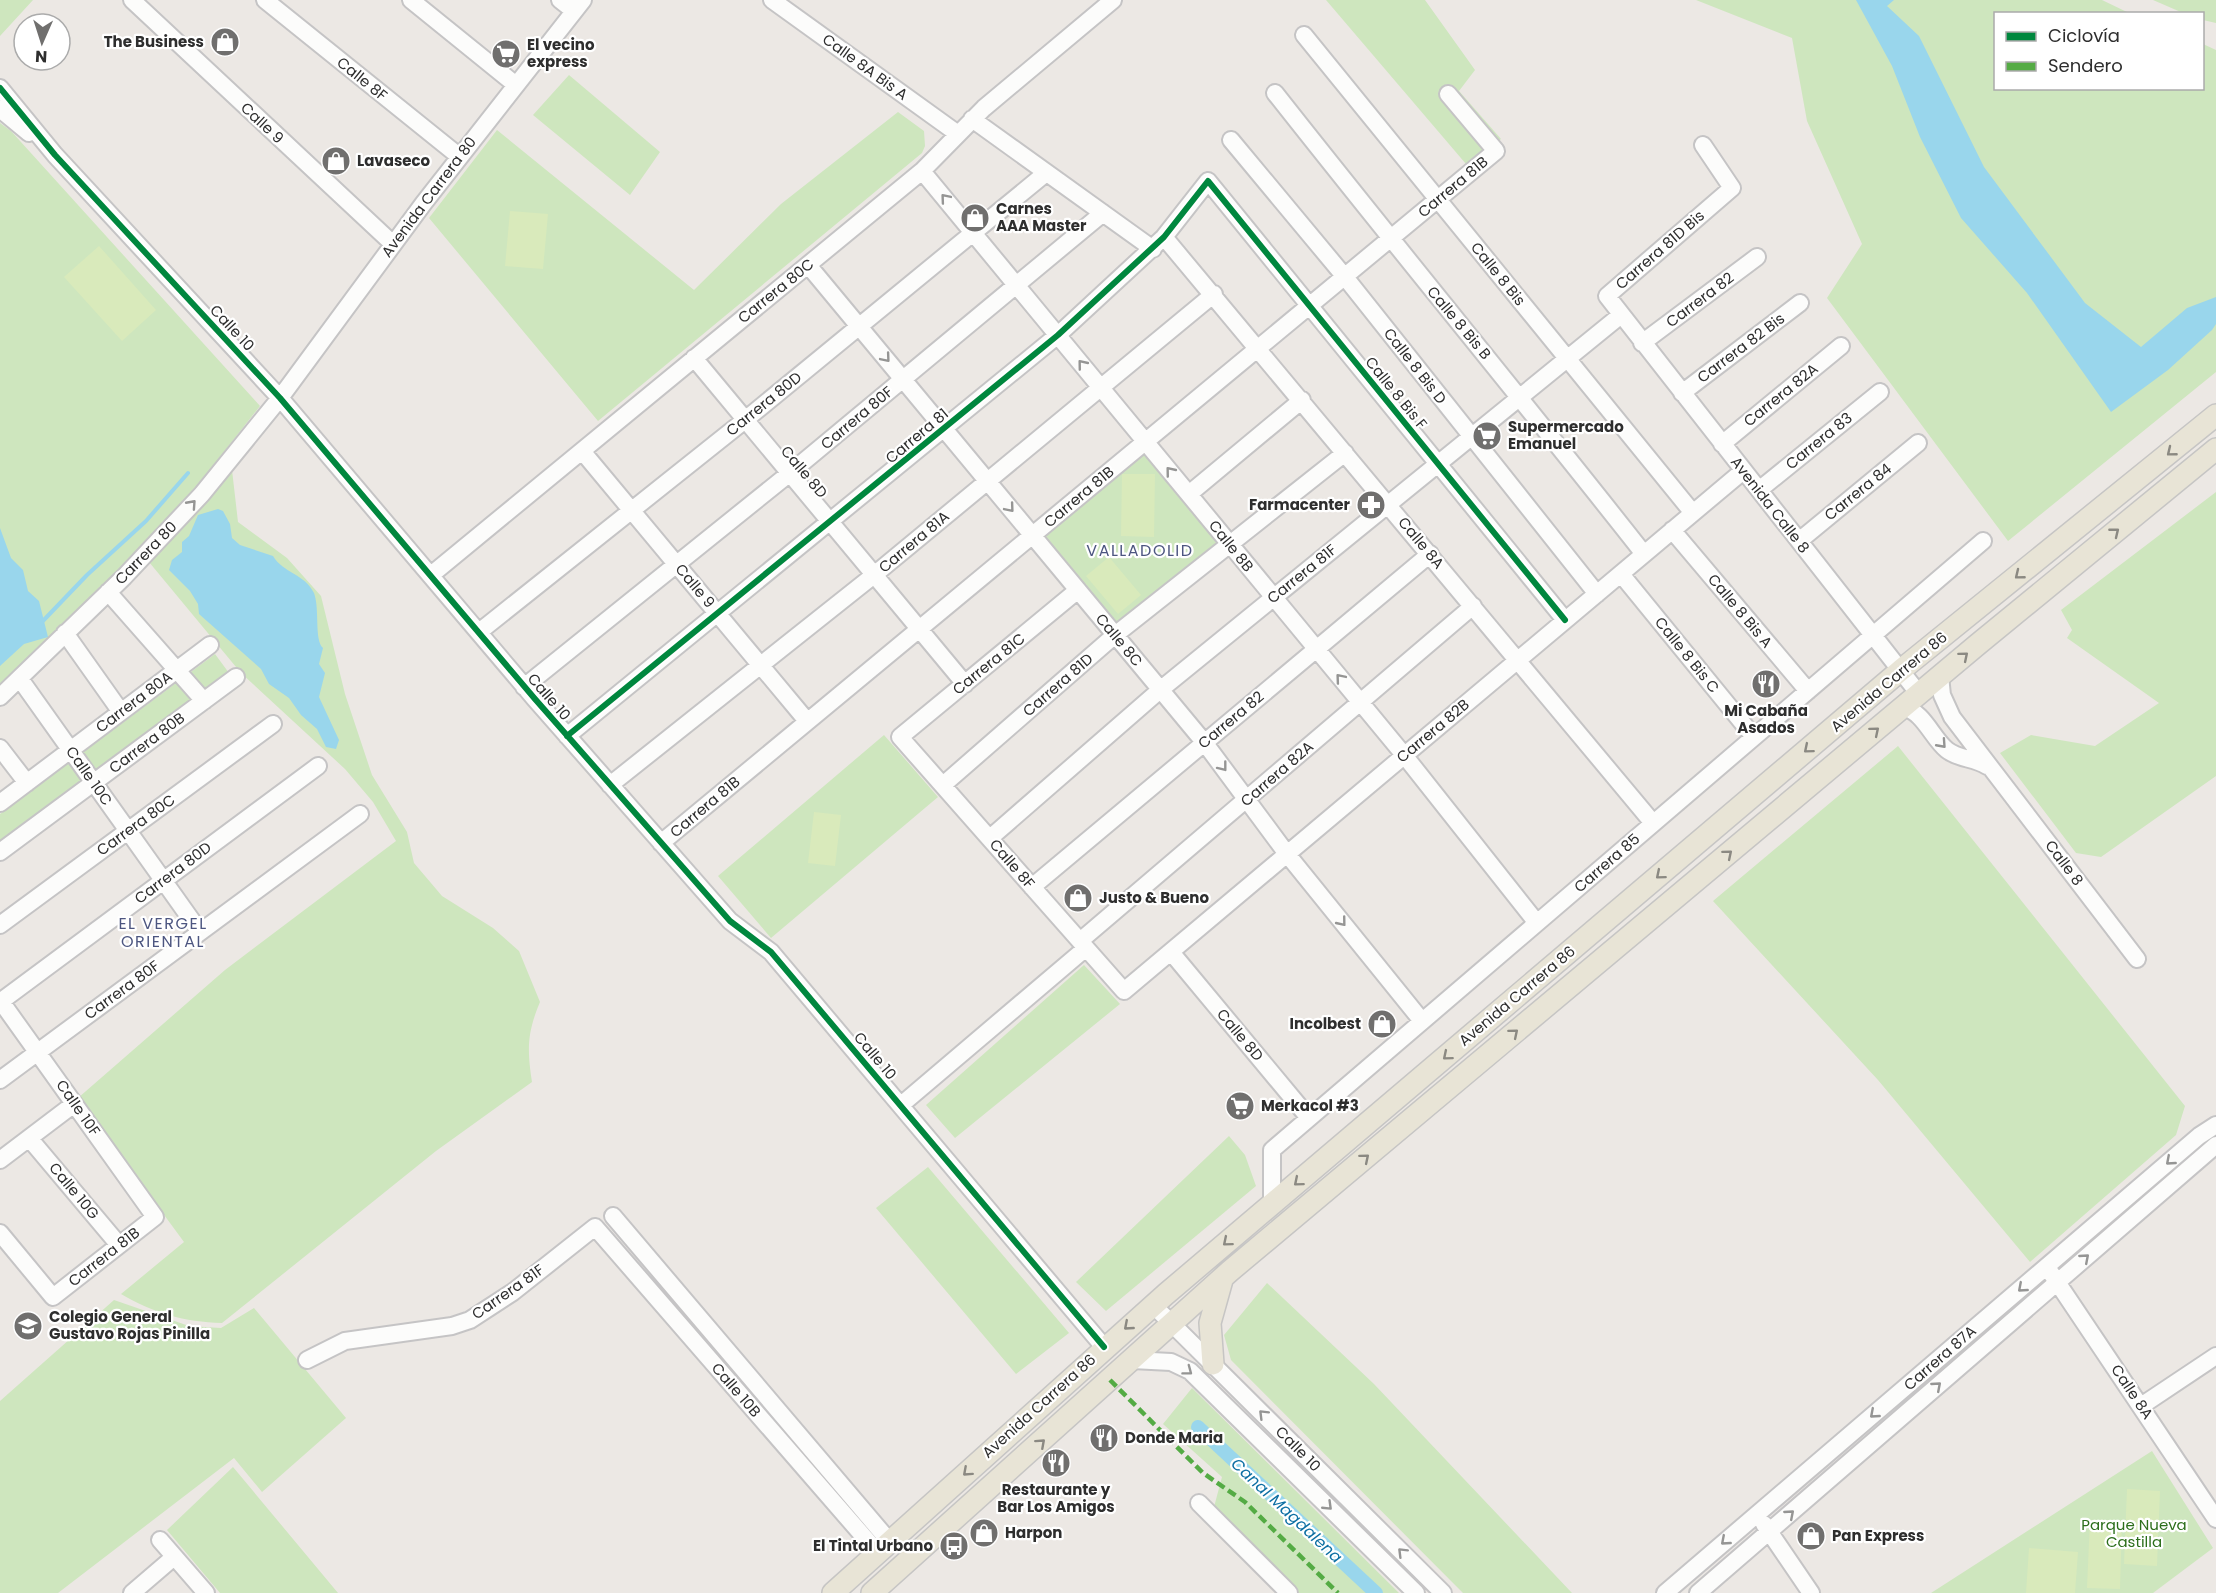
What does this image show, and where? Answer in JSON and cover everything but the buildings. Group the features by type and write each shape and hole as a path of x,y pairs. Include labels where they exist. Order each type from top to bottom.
{"main road":[{"name":"Avenida Carrera 86","path":"833,1593 1153,1305 1901,670 2216,415"},
{"name":"Avenida Carrera 86","path":"872,1593 1224,1277 1911,700 2216,449"},
{"path":"1213,1364 1210,1323 1215,1299 1224,1277"}],"street":[{"name":"Calle 9","path":"132,0 393,244"},
{"name":"Calle 8F","path":"265,0 460,157"},
{"path":"411,0 516,86"},
{"path":"560,0 579,6"},
{"name":"Calle 8A Bis A","path":"772,0 958,134"},
{"name":"Carrera 80C","path":"431,575 922,171 972,119 1113,0"},
{"name":"Avenida Carrera 80","path":"280,398 393,244 579,6"},
{"name":"Calle 8 Bis","path":"1304,34 1437,201 1693,513"},
{"name":"Calle 10","path":"0,88 55,155 280,398 524,687 730,921 771,952 1104,1347"},
{"name":"Calle 8 Bis B","path":"1275,93 1644,554"},
{"name":"Carrera 81B","path":"661,843 1496,151 1448,94"},
{"name":"Calle 10","path":"2,111 55,155"},
{"path":"972,119 1103,213 1158,243"},
{"name":"Calle 8 Bis D","path":"1231,140 1345,277 1597,594"},
{"name":"Carrera 81D Bis","path":"1621,315 1607,296 1732,188 1703,144"},
{"name":"Calle 8B","path":"922,171 1404,755 1537,923"},
{"name":"Carrera 80D","path":"479,632 745,420 1046,173"},
{"name":"Carrera 81","path":"567,736 831,523 1058,335 1158,243 1208,181"},
{"name":"Calle 8 Bis F","path":"1208,181 1565,620"},
{"name":"Carrera 80F","path":"524,687 790,473 1103,213"},
{"name":"Calle 8A","path":"1158,243 1214,294 1653,823"},
{"name":"Carrera 82","path":"1642,343 1757,257"},
{"name":"Calle 8C","path":"808,265 1204,742 1287,854 1422,1021"},
{"name":"Carrera 81A","path":"610,785 874,574 1214,294"},
{"name":"Carrera 82 Bis","path":"1682,393 1800,303"},
{"name":"Avenida Calle 8","path":"1621,315 1901,670 1911,700"},
{"name":"Carrera 81F","path":"990,838 1160,690 1621,315"},
{"name":"Carrera 82A","path":"1722,444 1841,346"},
{"name":"Calle 8D","path":"694,358 964,684"},
{"name":"Carrera 83","path":"1759,490 1880,392"},
{"name":"Carrera 80","path":"0,697 108,592 202,494 280,398"},
{"path":"1189,494 1302,400"},
{"name":"Carrera 84","path":"1799,541 1918,443"},
{"name":"Calle 9","path":"582,451 807,721"},
{"name":"Carrera 81D","path":"943,785 1114,635 1345,453"},
{"name":"Carrera 82B","path":"1124,991 1743,471"},
{"name":"Calle 8 Bis A","path":"1672,530 1808,691"},
{"name":"Carrera 85","path":"1272,1204 1272,1150 1983,541"},
{"name":"Carrera 82","path":"1032,887 1430,554"},
{"name":"Calle 8 Bis C","path":"1621,574 1754,737"},
{"name":"Carrera 81C","path":"900,737 1078,590"},
{"path":"108,592 204,701"},
{"name":"Carrera 82A","path":"901,1105 1248,799 1473,606"},
{"path":"66,633 121,712"},
{"name":"Carrera 80A","path":"0,803 210,645"},
{"name":"Carrera 80B","path":"0,852 236,676"},
{"name":"Calle 8","path":"1940,676 1942,695 1948,710 2137,959"},
{"name":"Calle 10C","path":"20,679 200,932"},
{"name":"Calle 8","path":"1911,700 1913,711 1950,753 1973,758 1991,768"},
{"name":"Carrera 80C","path":"0,925 273,724"},
{"name":"Calle 8F","path":"900,737 1124,991"},
{"path":"0,748 27,783"},
{"name":"Carrera 80D","path":"0,1001 318,766"},
{"name":"Carrera 80F","path":"0,1080 360,814"},
{"name":"Calle 8D","path":"1171,952 1309,1118"},
{"name":"Calle 10F","path":"0,1001 155,1217"},
{"path":"0,1160 74,1104"},
{"name":"Carrera 87A","path":"1665,1593 2199,1136 2216,1125"},
{"name":"Calle 10G","path":"29,1138 119,1245"},
{"name":"Carrera 87A","path":"1698,1593 2216,1145"},
{"name":"Calle 10B","path":"613,1216 884,1547"},
{"name":"Carrera 81B","path":"0,1233 53,1297 155,1217"},
{"name":"Carrera 81F","path":"307,1360 345,1341 442,1328 470,1320 505,1298 595,1227"},
{"name":"Calle 10B","path":"595,1227 884,1547"},
{"name":"Calle 8A","path":"2046,1267 2058,1281 2216,1519"},
{"name":"Calle 10","path":"1153,1305 1443,1593"},
{"path":"2141,1406 2216,1356"},
{"name":"Calle 10","path":"1132,1360 1170,1362 1190,1371 1416,1593"},
{"path":"1199,1503 1289,1593"},
{"path":"1758,1514 1811,1593"},
{"path":"160,1540 206,1593"},
{"path":"132,1593 174,1557"}],"green space":[{"path":"0,0 33,0 22,12 12,12 12,23 0,36"},
{"path":"1326,0 1425,0 1475,70 1459,91 1501,139 1466,164"},
{"path":"1696,0 2102,0 2127,12 1994,12 1994,90 2204,90 2204,44 2216,50 2216,372 2008,541 1827,298 1862,244 1807,121 1792,38"},
{"path":"2153,0 2216,0 2216,23 2204,20 2204,12 2181,12"},
{"path":"569,75 660,152 630,195 533,115"},
{"path":"898,112 924,131 925,146 922,153 598,421 429,218 497,130 694,290 781,204"},
{"path":"0,123 11,131 260,406 187,499 149,543 0,688"},
{"path":"510,211 548,214 543,269 505,266"},
{"path":"99,246 156,310 122,341 64,277"},
{"path":"1143,452 1217,543 1115,624 1042,533"},
{"path":"232,470 238,522 287,558 321,596 345,694 372,775 407,832 414,863 442,896 493,928 519,951 540,1002 529,1041 532,1082 436,1151 222,1323 195,1321 170,1315 121,1294 184,1242 78,1098 225,970 396,841 373,802 345,769 241,673 149,562"},
{"path":"1122,474 1155,474 1154,537 1121,536"},
{"path":"2216,492 2216,776 2101,857 2076,853 2000,753 2031,735 2095,746 2159,703 2067,638 2072,630 2061,610"},
{"path":"1109,557 1141,595 1118,614 1086,576"},
{"path":"215,654 229,673 0,843 0,814"},
{"path":"884,735 938,797 771,938 718,876"},
{"path":"1898,746 2185,1106 2176,1135 2030,1262 1878,1080 1713,901"},
{"path":"814,812 841,815 835,866 808,863"},
{"path":"1084,965 1120,1004 955,1138 926,1105"},
{"path":"1229,1136 1245,1155 1256,1186 1106,1311 1076,1282"},
{"path":"928,1167 1069,1333 1016,1374 876,1208"},
{"path":"1267,1283 1374,1384 1572,1593 1463,1593 1231,1360 1224,1335"},
{"path":"114,1300 189,1326 221,1328 254,1308 346,1418 262,1492 234,1458 58,1593 0,1593 0,1401"},
{"path":"1192,1388 1399,1593 1299,1593 1214,1507 1222,1477 1163,1424"},
{"name":"Parque Nueva Castilla","path":"2152,1451 2213,1548 2153,1593 1931,1593"},
{"path":"233,1467 338,1593 220,1593 167,1530"},
{"path":"2127,1489 2160,1491 2157,1566 2124,1564"},
{"path":"2090,1520 2122,1521 2120,1589 2087,1588"},
{"path":"2029,1548 2078,1552 2075,1593 2026,1593"}],"water":[{"path":"1856,0 1894,0 1887,6 1919,36 1984,167 2085,303 2141,347 2187,308 2216,297 2216,324 2212,330 2168,370 2111,412 2027,293 1961,218 1920,137 1892,66"},
{"path":"218,509 223,511 230,524 232,538 240,545 273,556 277,562 305,582 314,593 319,638 323,648 319,664 325,673 319,697 339,740 336,749 326,747 317,729 301,715 289,698 269,684 261,669 199,614 198,604 190,591 169,570 172,560 182,552 182,542 189,536 198,515"},
{"path":"0,528 11,558 23,570 28,591 39,601 48,637 24,644 0,666"}],"waterway":[{"path":"40,624 87,575 146,521 188,473"},
{"name":"Canal Magdalena","path":"1198,1427 1376,1593"}],"marked path":[{"path":"1110,1380 1203,1473 1245,1502 1338,1593"}],"cycle path":[{"path":"0,88 55,155 280,398 535,699 730,921 771,952 1104,1347"},
{"path":"567,736 1058,335 1164,237 1208,181 1565,620"}],"place":[{"name":"The Business","path":"225,42"},
{"name":"El vecino express","path":"506,54"},
{"name":"Lavaseco","path":"336,161"},
{"name":"Carnes AAA Master","path":"975,218"},
{"name":"Supermercado Emanuel","path":"1487,436"},
{"name":"Farmacenter","path":"1371,505"},
{"name":"Mi Cabaña Asados","path":"1766,684"},
{"name":"Justo & Bueno","path":"1078,898"},
{"name":"Incolbest","path":"1382,1024"},
{"name":"Merkacol #3","path":"1240,1106"},
{"name":"Colegio General Gustavo Rojas Pinilla","path":"28,1326"},
{"name":"Donde Maria","path":"1104,1438"},
{"name":"Restaurante y Bar Los Amigos","path":"1056,1463"},
{"name":"Harpon","path":"984,1533"},
{"name":"Pan Express","path":"1811,1536"},
{"name":"El Tintal Urbano","path":"954,1546"}],"district":[{"name":"VALLADOLID","path":"1140,550"},
{"name":"EL VERGEL ORIENTAL","path":"163,932"}]}
